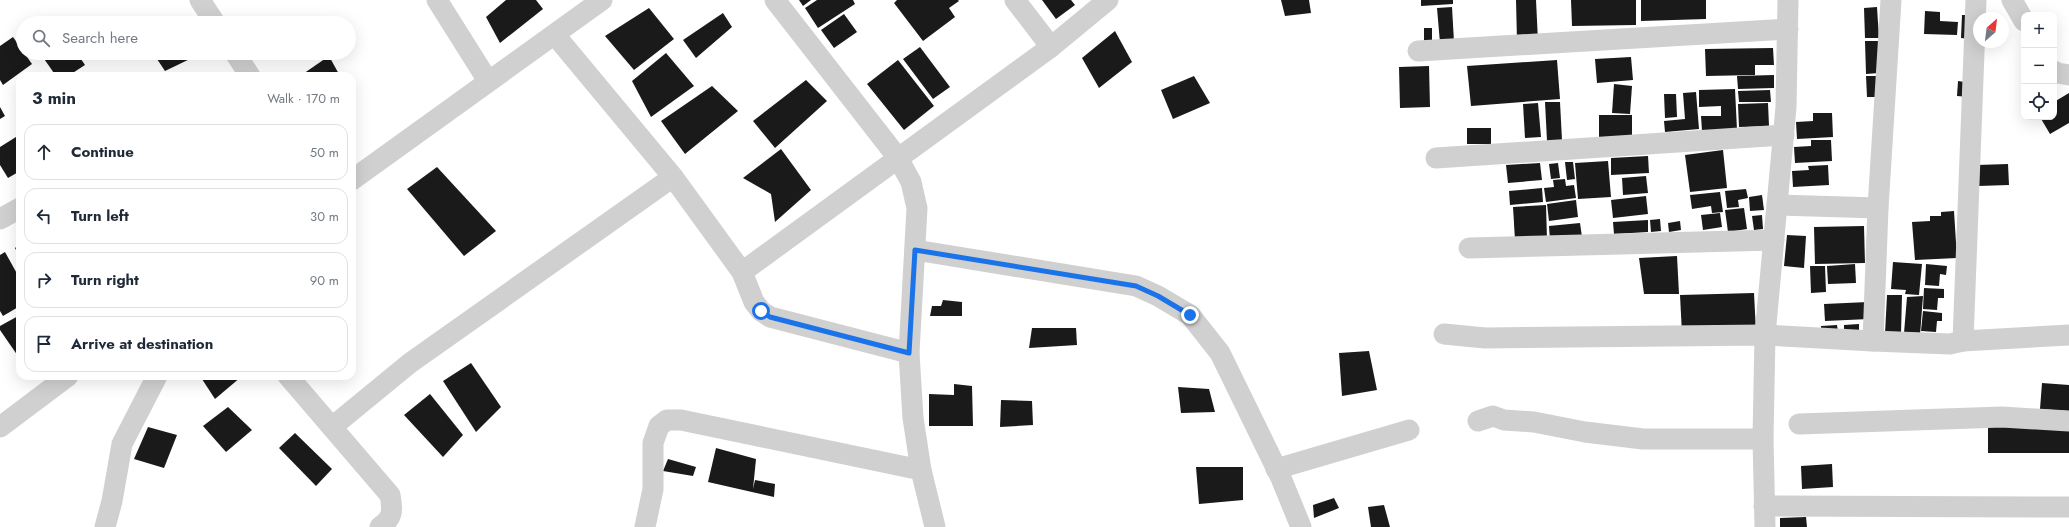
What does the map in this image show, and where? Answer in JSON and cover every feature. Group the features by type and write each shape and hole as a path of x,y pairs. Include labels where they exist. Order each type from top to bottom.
{"street":[{"path":"200,0 210,16"},
{"path":"437,0 488,81"},
{"path":"356,177 602,0"},
{"path":"775,0 898,158 911,182 917,208 909,353 913,418 921,470 935,527"},
{"path":"1015,0 1051,47"},
{"path":"742,272 1051,47 1108,0"},
{"path":"1765,527 1763,439 1765,335 1786,107 1788,0"},
{"path":"1873,342 1878,208 1891,0"},
{"path":"1963,341 1976,0"},
{"path":"2012,0 2021,16"},
{"path":"1418,51 1788,29"},
{"path":"555,35 673,177 742,272 754,302 761,311 770,317 909,353"},
{"path":"240,60 247,72"},
{"path":"2057,73 2069,75"},
{"path":"1436,158 1784,135"},
{"path":"332,427 410,363 673,177"},
{"path":"1777,205 1878,208"},
{"path":"0,219 16,210"},
{"path":"1469,248 1774,240"},
{"path":"915,250 1136,286 1158,296 1190,315 1220,353 1276,469 1301,527"},
{"path":"1444,334 1485,338 1765,335 1873,342 1950,344 1963,341 2069,335"},
{"path":"0,427 63,380"},
{"path":"105,527 112,501 122,444 155,380"},
{"path":"291,380 390,495 392,513 388,521 380,527"},
{"path":"1478,421 1492,416 1504,420 1534,422 1585,432 1643,439 1763,439"},
{"path":"1799,424 2002,416 2069,421"},
{"path":"645,527 653,489 653,442 660,426 667,420 680,420 921,470"},
{"path":"1276,469 1409,430"},
{"path":"1764,506 2069,507"}],"building":[{"path":"506,0 536,0 543,9 500,43 486,17"},
{"path":"799,0 811,0 803,6"},
{"path":"817,0 853,0 855,4 818,28 805,8"},
{"path":"897,0 959,1 949,8 955,17 923,41 894,3"},
{"path":"1042,0 1071,0 1075,5 1056,19"},
{"path":"1281,0 1309,0 1311,13 1285,16"},
{"path":"1421,0 1453,0 1453,4 1421,6"},
{"path":"1516,0 1536,0 1538,41 1517,41"},
{"path":"1571,0 1636,0 1636,25 1572,26"},
{"path":"1641,0 1706,0 1706,19 1641,21"},
{"path":"1452,7 1454,42 1440,43 1437,8"},
{"path":"1877,7 1879,38 1865,38 1864,8"},
{"path":"649,8 674,39 634,70 605,36"},
{"path":"1925,11 1940,12 1940,21 1958,22 1957,35 1924,34"},
{"path":"723,13 732,27 696,58 683,40"},
{"path":"844,14 857,32 834,48 821,30"},
{"path":"1962,15 1973,15 1971,39 1961,38"},
{"path":"1424,28 1432,28 1432,43 1424,43"},
{"path":"1115,31 1132,62 1099,88 1082,58"},
{"path":"13,37 16,41 16,60 29,60 32,64 21,72 16,72 16,76 3,85 0,80 0,46"},
{"path":"1865,41 1878,41 1879,73 1866,74"},
{"path":"920,47 950,87 933,99 903,59"},
{"path":"1773,48 1774,65 1755,65 1755,75 1706,76 1705,49"},
{"path":"666,53 694,86 651,117 632,81"},
{"path":"1631,57 1633,80 1597,83 1595,59"},
{"path":"45,60 82,60 85,65 74,72 53,72"},
{"path":"158,60 188,60 165,71"},
{"path":"323,60 331,60 338,72 306,72"},
{"path":"898,60 934,106 904,130 867,84"},
{"path":"1557,60 1560,99 1471,106 1467,66"},
{"path":"1429,66 1430,107 1400,108 1399,67"},
{"path":"1774,75 1774,88 1738,89 1737,76"},
{"path":"1194,76 1210,103 1173,119 1161,90"},
{"path":"1866,76 1877,76 1878,97 1867,97"},
{"path":"806,80 827,101 775,148 753,121"},
{"path":"1958,81 1971,83 1969,97 1957,96"},
{"path":"1614,84 1632,86 1630,114 1612,113"},
{"path":"712,86 738,111 685,154 661,121"},
{"path":"1735,89 1737,130 1702,131 1701,116 1721,116 1721,106 1699,107 1699,90"},
{"path":"1770,90 1771,102 1739,102 1738,91"},
{"path":"1696,92 1699,129 1665,132 1664,121 1685,119 1683,93"},
{"path":"2069,93 2069,123 2050,134 2042,120 2057,120 2057,100"},
{"path":"1664,94 1676,94 1677,117 1665,118"},
{"path":"1545,102 1560,102 1562,140 1547,141"},
{"path":"1538,103 1541,137 1525,138 1523,104"},
{"path":"1768,103 1769,126 1739,127 1738,104"},
{"path":"0,107 5,116 0,119"},
{"path":"1813,113 1832,113 1833,137 1797,139 1796,122 1813,121"},
{"path":"1599,115 1632,115 1632,141 1599,141"},
{"path":"1467,128 1491,128 1491,144 1467,144"},
{"path":"16,137 16,173 8,178 0,165 0,147"},
{"path":"1811,140 1831,140 1832,161 1795,163 1794,147 1811,146"},
{"path":"781,149 811,190 775,222 771,194 743,178"},
{"path":"1723,150 1727,188 1690,192 1685,155"},
{"path":"1648,156 1649,173 1611,175 1611,158"},
{"path":"1608,161 1611,197 1578,199 1575,163"},
{"path":"1565,162 1573,162 1575,179 1567,180"},
{"path":"1540,163 1542,180 1508,183 1506,165"},
{"path":"1558,163 1560,178 1551,179 1549,164"},
{"path":"2008,164 2009,185 1978,186 1977,165"},
{"path":"1828,165 1829,185 1793,187 1792,171 1809,170 1808,166"},
{"path":"437,167 496,231 464,256 407,189"},
{"path":"1646,176 1648,193 1623,195 1622,178"},
{"path":"1565,179 1566,186 1574,185 1576,198 1546,202 1544,188 1554,187 1553,180"},
{"path":"1542,188 1543,202 1510,205 1509,191"},
{"path":"1746,189 1748,198 1738,200 1739,207 1727,208 1725,191"},
{"path":"1720,192 1723,212 1712,213 1711,206 1692,209 1690,195"},
{"path":"1762,195 1764,210 1750,211 1749,197"},
{"path":"1646,196 1648,214 1613,218 1611,200"},
{"path":"1576,200 1578,217 1549,221 1547,204"},
{"path":"1546,205 1547,240 1515,240 1513,207"},
{"path":"1744,208 1747,229 1728,232 1725,210"},
{"path":"1954,211 1957,258 1915,260 1912,222 1930,221 1930,216 1941,216 1941,212"},
{"path":"1720,213 1722,227 1703,230 1701,215"},
{"path":"1762,215 1763,229 1754,230 1752,216"},
{"path":"1660,219 1661,231 1651,232 1650,220"},
{"path":"1648,220 1648,232 1614,234 1613,222"},
{"path":"1680,221 1681,230 1669,232 1668,223"},
{"path":"1580,223 1582,237 1550,241 1549,226"},
{"path":"1864,226 1865,263 1815,264 1814,227"},
{"path":"1787,235 1806,236 1804,268 1784,266"},
{"path":"5,252 16,272 16,308 3,316 0,311 0,255"},
{"path":"1677,256 1679,294 1644,294 1639,258"},
{"path":"1893,262 1922,264 1919,295 1905,294 1906,290 1891,289"},
{"path":"1855,264 1856,283 1828,284 1827,266"},
{"path":"1926,264 1947,266 1946,275 1940,274 1939,286 1925,285"},
{"path":"1810,266 1825,266 1826,292 1811,293"},
{"path":"1924,288 1944,289 1944,298 1938,298 1937,310 1923,309"},
{"path":"1754,293 1756,332 1682,334 1680,295"},
{"path":"1887,295 1902,295 1901,334 1885,334"},
{"path":"1923,296 1920,335 1904,333 1907,297"},
{"path":"943,300 962,302 962,316 930,316 932,306 941,306"},
{"path":"1868,302 1869,319 1825,321 1824,304"},
{"path":"1923,311 1942,313 1942,321 1937,321 1936,332 1921,331"},
{"path":"16,317 16,353 0,330 0,326"},
{"path":"1859,324 1859,331 1844,332 1844,325"},
{"path":"1837,325 1838,332 1821,333 1821,326"},
{"path":"1032,328 1076,328 1077,345 1029,348"},
{"path":"1369,351 1377,390 1342,396 1339,353"},
{"path":"471,363 501,407 476,432 443,381"},
{"path":"203,380 237,380 215,399"},
{"path":"2042,383 2069,385 2069,411 2040,409"},
{"path":"954,384 972,386 973,426 929,426 929,394 954,395"},
{"path":"1178,387 1209,389 1215,412 1181,413"},
{"path":"430,394 463,435 443,457 404,415"},
{"path":"1001,400 1032,401 1033,425 1000,427"},
{"path":"228,407 252,430 226,452 203,426"},
{"path":"1988,424 2069,425 2069,453 1988,453"},
{"path":"148,427 177,435 164,468 134,459"},
{"path":"295,433 332,469 316,486 279,448"},
{"path":"716,448 756,459 753,489 755,480 775,484 774,497 708,482"},
{"path":"668,459 696,467 693,476 663,471"},
{"path":"1832,464 1833,487 1802,489 1801,466"},
{"path":"1196,467 1243,467 1243,500 1199,504"},
{"path":"1334,498 1339,508 1314,518 1313,505"},
{"path":"1384,505 1390,527 1371,527 1368,507"},
{"path":"1806,517 1807,527 1780,527 1780,518"}],"route":[{"path":"761,311 770,317 909,353 915,250 1136,286 1158,296 1190,315"}]}
